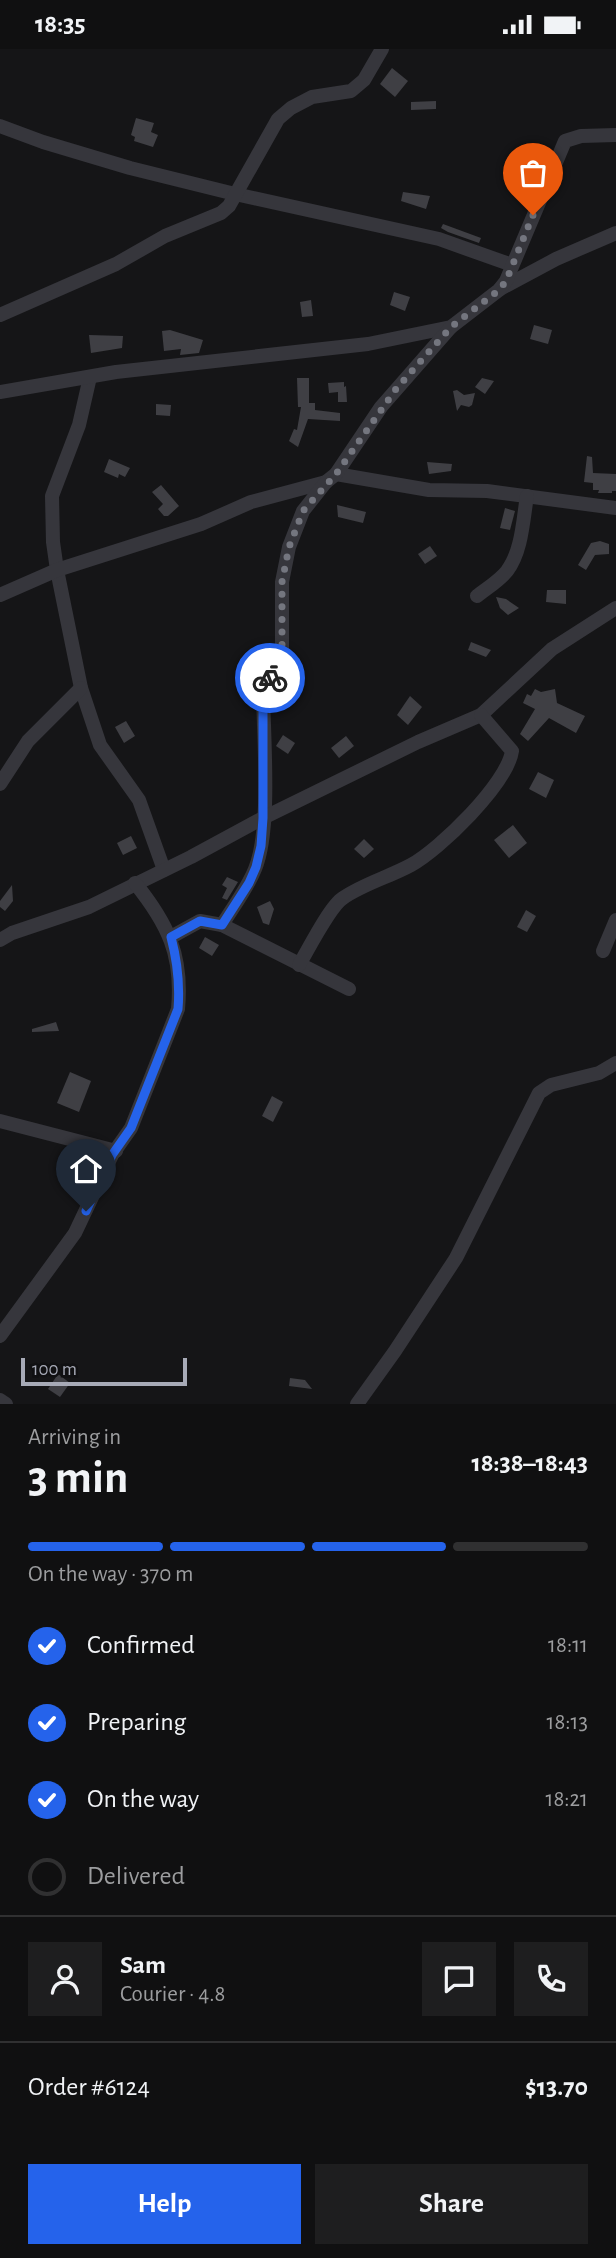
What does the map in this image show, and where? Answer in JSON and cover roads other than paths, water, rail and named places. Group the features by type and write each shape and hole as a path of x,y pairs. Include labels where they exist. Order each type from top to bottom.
{"street":[{"path":"0,315 116,264 165,236 221,213 229,206 278,119 291,108 312,97 351,91 364,80 382,49"},
{"path":"0,126 130,168 439,239 512,265"},
{"path":"499,290 506,281 565,141 581,136 616,135"},
{"path":"222,925 256,867 263,818 263,687 278,671 282,661 282,582 297,522 381,407 451,327 499,290 556,259 616,233"},
{"path":"0,392 90,377 368,344 451,327"},
{"path":"90,377 79,425 52,496 57,570 81,688 100,745 139,800 164,870"},
{"path":"0,595 57,570 201,524 251,502 331,478 429,490 486,491 616,508"},
{"path":"477,596 504,574 512,563 527,496"},
{"path":"0,940 12,933 76,913 418,742 481,715 552,649 616,608"},
{"path":"0,784 27,741 81,688"},
{"path":"299,965 337,903 413,864 458,830 484,799 505,768 512,751 481,715"},
{"path":"0,1335 75,1233 116,1151 131,1128 178,1009 179,992 171,937 153,905 135,883"},
{"path":"603,951 616,920"},
{"path":"171,937 200,921 222,925 349,989"},
{"path":"357,1404 450,1267 539,1093 551,1085 599,1073 616,1063"},
{"path":"0,1121 116,1151"},
{"path":"0,1400 6,1404"}]}
